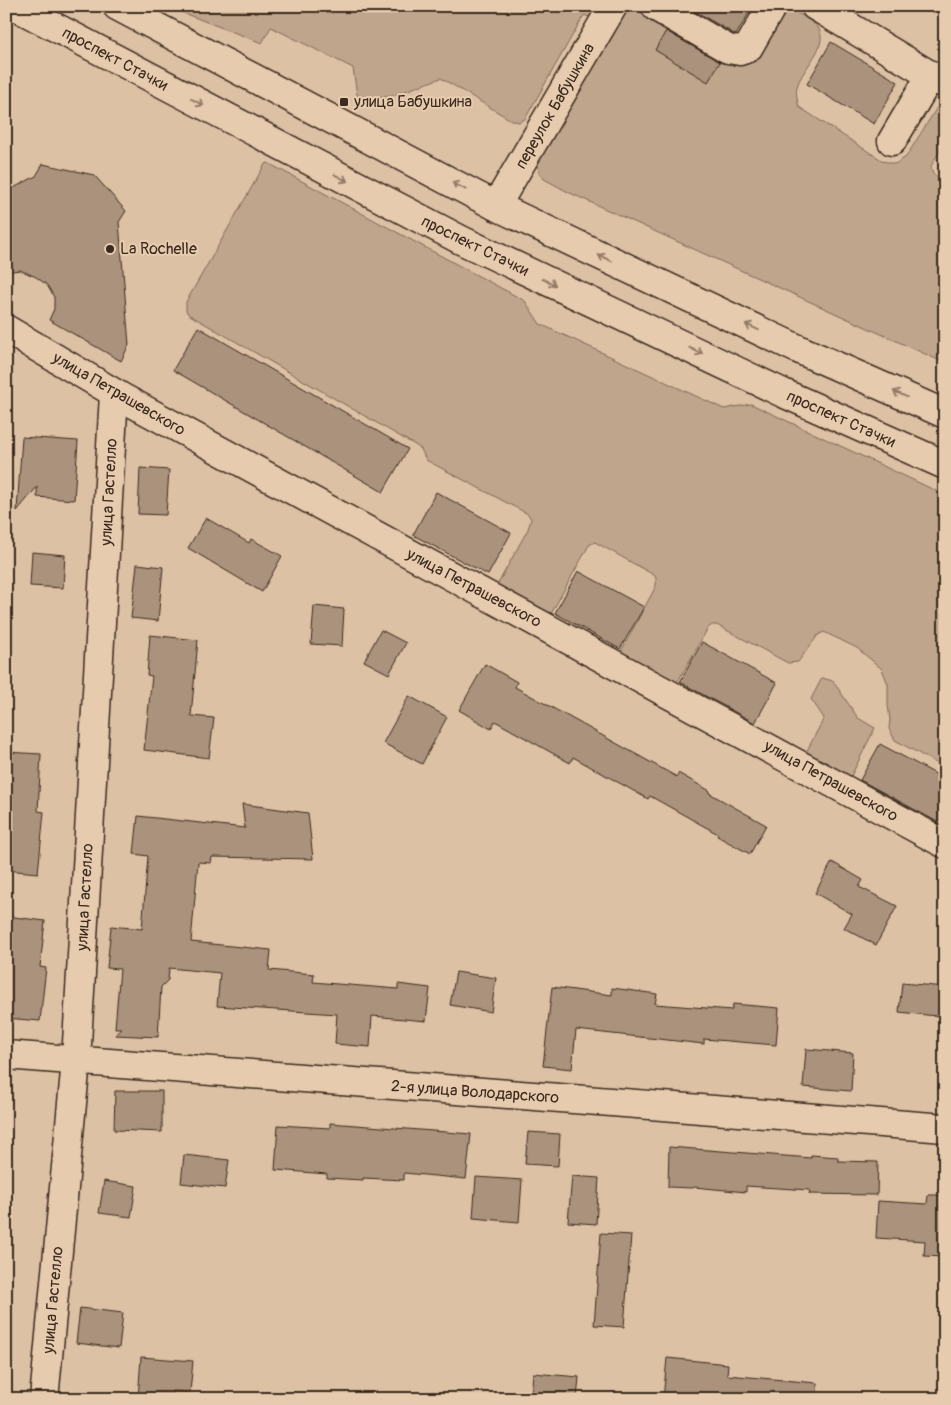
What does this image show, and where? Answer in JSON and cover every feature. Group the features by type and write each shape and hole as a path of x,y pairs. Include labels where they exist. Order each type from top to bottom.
{"street":[{"name":"проспект Стачки","path":"15,6 461,240 784,393 945,465"},
{"path":"117,6 496,206 798,349 945,414"},
{"name":"переулок Бабушкина","path":"496,206 613,6"},
{"path":"656,7 728,49 740,51 748,48 772,6"},
{"path":"815,6 938,80 892,141"},
{"name":"улица Петрашевского","path":"6,329 114,394 945,844"},
{"path":"6,346 35,346"},
{"name":"улица Гастелло","path":"44,1399 76,1062 114,394"},
{"name":"2-я улица Володарского","path":"6,1055 76,1062 945,1128"}],"shaded area":[{"path":"165,6 611,6 599,21 584,15 525,119 519,122 511,120 441,78 394,95 366,101 357,95 353,68 271,27 262,43"},
{"path":"626,6 649,6 732,58 786,9 802,16 818,28 821,35 817,51 798,84 796,93 799,107 883,161 895,164 906,157 941,101 945,100 945,142 931,166 933,174 945,182 945,363 568,192 544,179 539,172 538,163 553,131"},
{"path":"268,163 525,301 540,324 724,409 751,404 945,495 945,768 895,740 889,729 888,684 882,669 857,648 824,632 818,635 798,662 788,663 717,625 712,625 708,628 674,688 618,657 656,586 656,578 654,575 595,542 589,545 547,621 494,591 528,529 531,519 528,514 426,460 421,449 415,445 188,314 186,302 265,164"},
{"path":"822,678 833,681 858,718 875,728 847,784 802,760 824,718 811,699"}],"building":[{"path":"686,6 753,6 736,35"},
{"path":"666,31 720,62 708,82 655,50"},
{"path":"831,42 898,82 874,124 807,84"},
{"path":"43,164 94,175 126,211 119,222 129,345 121,361 49,320 54,309 54,297 47,285 36,277 20,270 6,272 6,192 36,176"},
{"path":"198,327 408,449 383,492 173,370"},
{"path":"22,437 78,441 74,500 37,497 37,487 17,511"},
{"path":"140,468 169,470 166,515 138,514"},
{"path":"436,492 511,533 488,575 413,535"},
{"path":"206,518 249,543 251,539 282,556 262,592 188,548"},
{"path":"32,552 65,555 63,588 30,586"},
{"path":"137,564 163,567 158,621 131,618"},
{"path":"578,571 644,607 620,649 555,613"},
{"path":"314,606 344,609 342,646 311,644"},
{"path":"381,630 406,643 389,674 364,661"},
{"path":"150,635 198,640 191,716 214,718 209,758 144,750 152,676 147,675"},
{"path":"702,642 777,683 755,723 680,682"},
{"path":"485,664 517,682 515,687 677,777 678,773 766,825 750,854 650,796 648,799 573,757 570,763 495,721 491,729 459,710"},
{"path":"409,696 447,717 422,764 383,743"},
{"path":"880,744 945,779 945,826 860,780"},
{"path":"6,752 41,754 38,811 44,812 38,873 6,870"},
{"path":"242,804 308,813 313,859 212,857 211,863 198,862 191,942 271,950 269,970 314,974 313,982 398,989 398,984 430,988 426,1021 372,1016 370,1047 335,1044 337,1014 217,1006 220,973 169,968 168,980 161,987 158,1037 115,1035 121,1028 115,1028 120,969 107,968 111,926 142,929 148,856 134,854 138,816 245,828"},
{"path":"832,862 863,880 859,887 897,906 876,945 844,928 852,914 815,893"},
{"path":"6,916 45,921 40,967 46,968 40,1021 6,1018"},
{"path":"456,972 496,978 491,1012 450,1005"},
{"path":"902,983 945,987 945,1017 899,1012"},
{"path":"552,987 612,995 612,988 657,994 655,1004 732,1010 733,1004 779,1008 776,1045 704,1039 704,1044 576,1030 572,1069 543,1066"},
{"path":"806,1049 853,1053 851,1091 803,1087"},
{"path":"115,1091 162,1091 162,1132 114,1130"},
{"path":"330,1123 471,1134 466,1179 404,1173 404,1180 363,1178 363,1180 327,1178 327,1174 275,1170 278,1125 330,1128"},
{"path":"528,1132 560,1134 558,1166 525,1164"},
{"path":"669,1147 811,1158 811,1155 838,1157 838,1161 878,1162 877,1195 809,1194 810,1190 746,1186 746,1192 694,1187 668,1187"},
{"path":"184,1155 229,1160 225,1188 181,1183"},
{"path":"572,1176 599,1178 596,1224 568,1222"},
{"path":"476,1177 522,1180 519,1222 473,1218"},
{"path":"104,1181 136,1186 131,1217 99,1213"},
{"path":"928,1195 945,1195 945,1257 924,1256 925,1241 876,1238 878,1201 927,1204"},
{"path":"601,1233 631,1235 624,1327 594,1325"},
{"path":"80,1308 123,1313 119,1348 76,1343"},
{"path":"141,1357 193,1361 190,1392 172,1391 172,1399 138,1399"},
{"path":"667,1358 728,1364 727,1375 817,1383 817,1399 663,1399"},
{"path":"533,1373 579,1377 577,1399 531,1399"}],"place":[{"name":"улица Бабушкина","path":"344,102"},
{"name":"La Rochelle","path":"110,249"}]}
